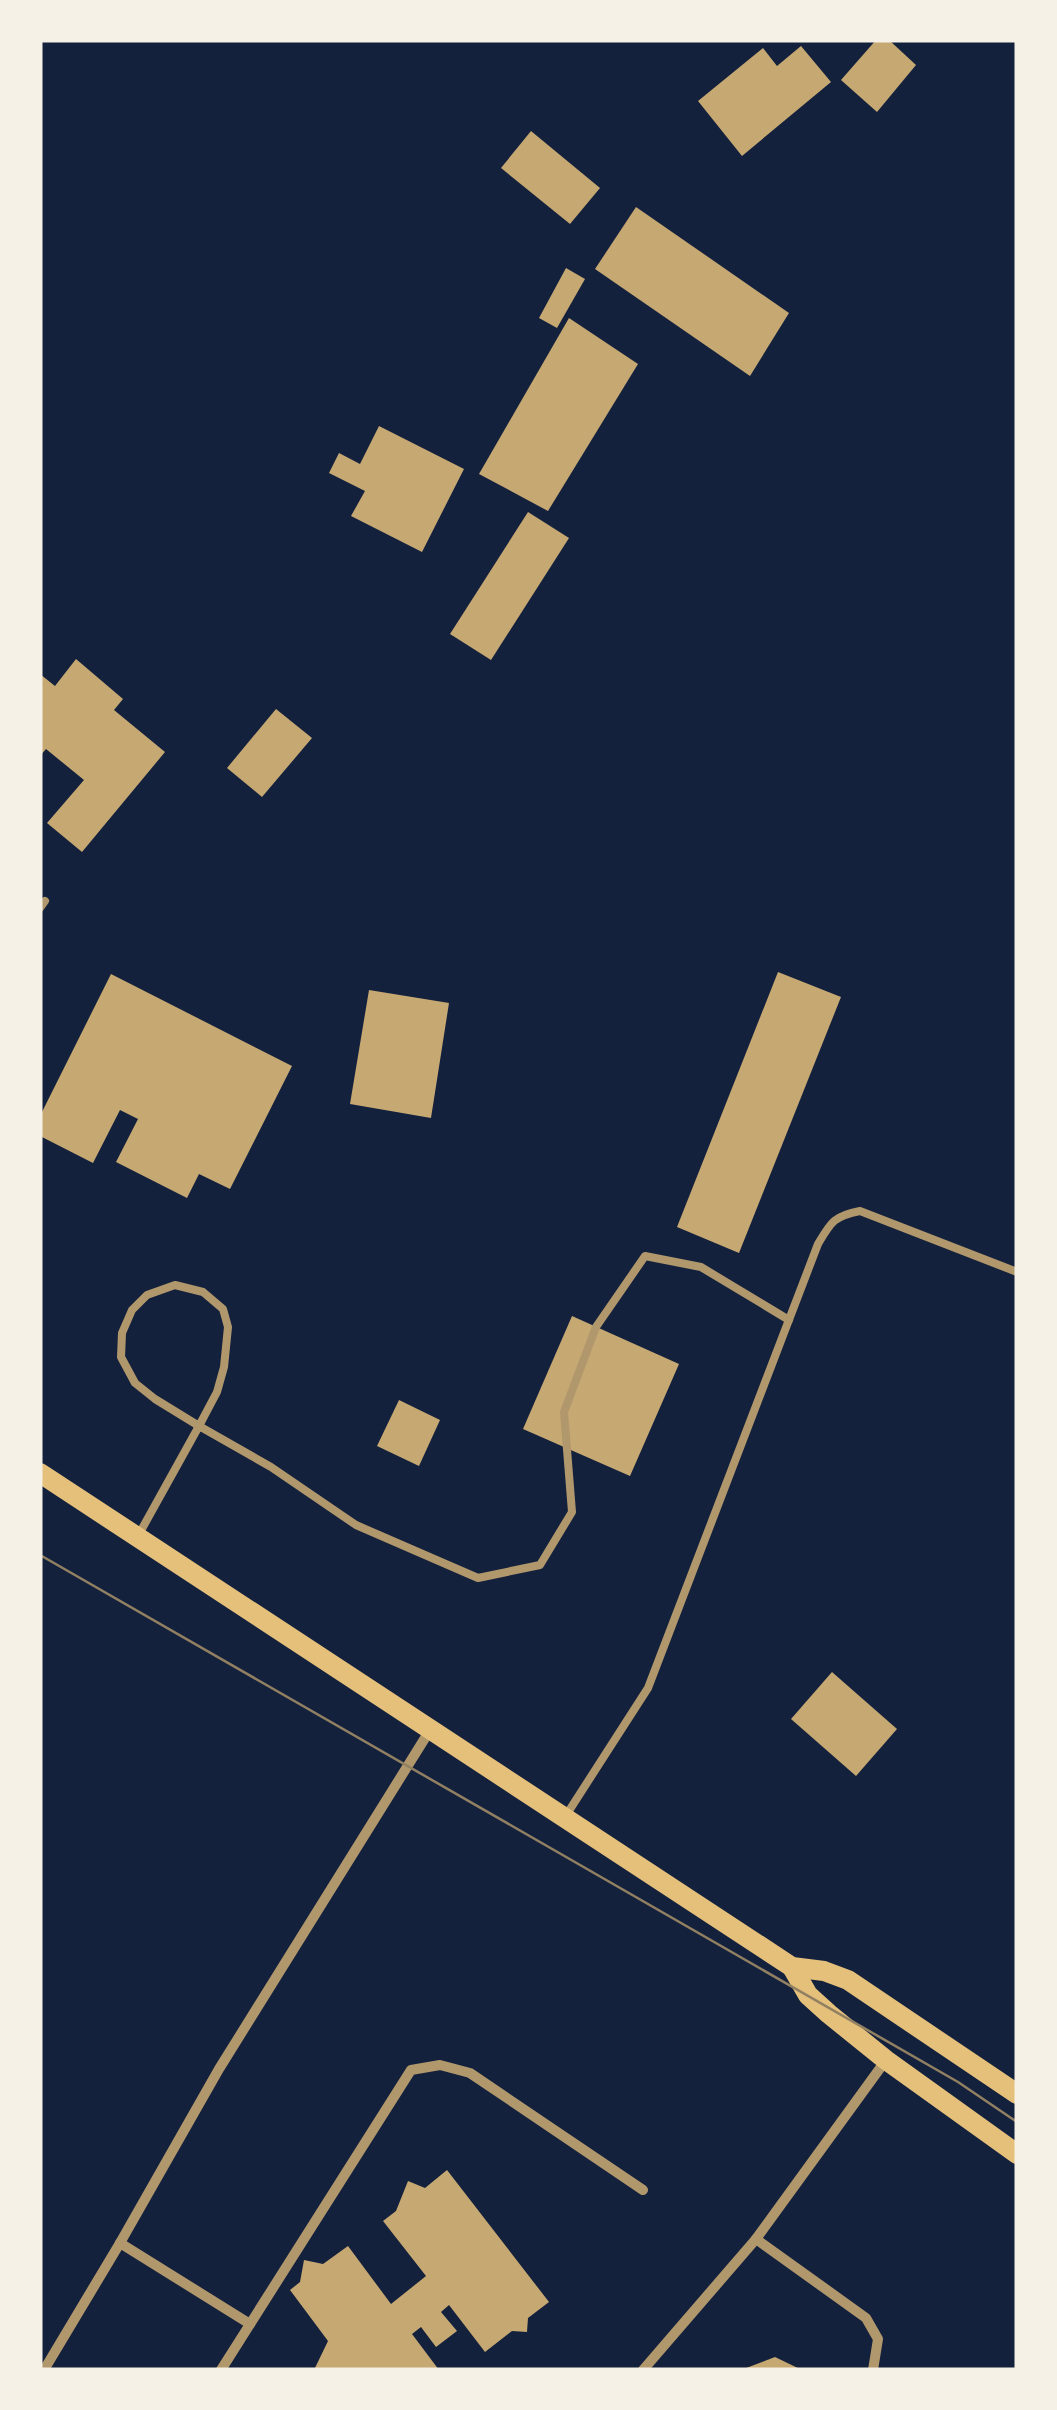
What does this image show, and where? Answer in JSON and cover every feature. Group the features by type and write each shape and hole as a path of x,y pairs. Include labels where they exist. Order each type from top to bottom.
{"main road":[{"path":"40,1472 792,1967 848,1980 1017,2094"},
{"path":"792,1967 808,1995 886,2060 1017,2154"}],"street":[{"path":"44,2370 219,2069 430,1730"},
{"path":"643,2370 756,2238 886,2060"},
{"path":"220,2370 411,2070 440,2065 470,2072 643,2190"},
{"path":"756,2238 866,2318 878,2339 873,2370"},
{"path":"120,2243 250,2324"}],"lane":[{"path":"565,1817 648,1688 818,1244 830,1223 842,1214 860,1210 1017,1272"},
{"path":"138,1536 199,1426 217,1392 228,1328 222,1308 203,1292 174,1285 160,1288 147,1294 132,1310 122,1333 120,1358 135,1383 199,1426 270,1467 356,1525 478,1578 540,1564 572,1512 564,1412 596,1327 645,1256 701,1266 789,1320"}],"building":[{"path":"876,40 889,40 916,65 877,112 841,80"},
{"path":"801,46 831,82 742,156 698,101 763,48 777,66"},
{"path":"531,131 600,188 570,224 501,168"},
{"path":"636,207 789,313 750,376 595,269"},
{"path":"566,268 585,279 557,328 539,318"},
{"path":"569,318 638,364 548,511 479,474"},
{"path":"379,426 464,469 422,552 351,516 365,491 329,473 339,453 360,464"},
{"path":"528,512 569,538 491,660 450,634"},
{"path":"76,659 123,699 114,710 165,752 82,852 47,823 84,780 46,749 40,756 40,674 55,686"},
{"path":"276,709 312,738 262,797 227,768"},
{"path":"778,972 841,997 739,1253 677,1227"},
{"path":"111,974 292,1066 230,1189 199,1174 187,1198 116,1162 138,1119 120,1110 93,1163 40,1136 40,1116"},
{"path":"369,990 449,1003 431,1118 350,1104"},
{"path":"572,1316 679,1364 630,1476 523,1429"},
{"path":"399,1400 440,1420 419,1466 377,1446"},
{"path":"832,1672 897,1729 856,1776 791,1719"},
{"path":"447,2170 549,2302 528,2318 527,2332 512,2331 485,2352 449,2305 441,2312 457,2331 436,2347 421,2327 412,2334 439,2370 314,2370 328,2341 290,2290 300,2282 304,2260 323,2264 348,2246 391,2304 426,2276 383,2221 396,2211 408,2181 425,2188"},
{"path":"775,2357 802,2370 741,2370"}],"tram line":[{"path":"40,1555 958,2082 1017,2122"}]}
